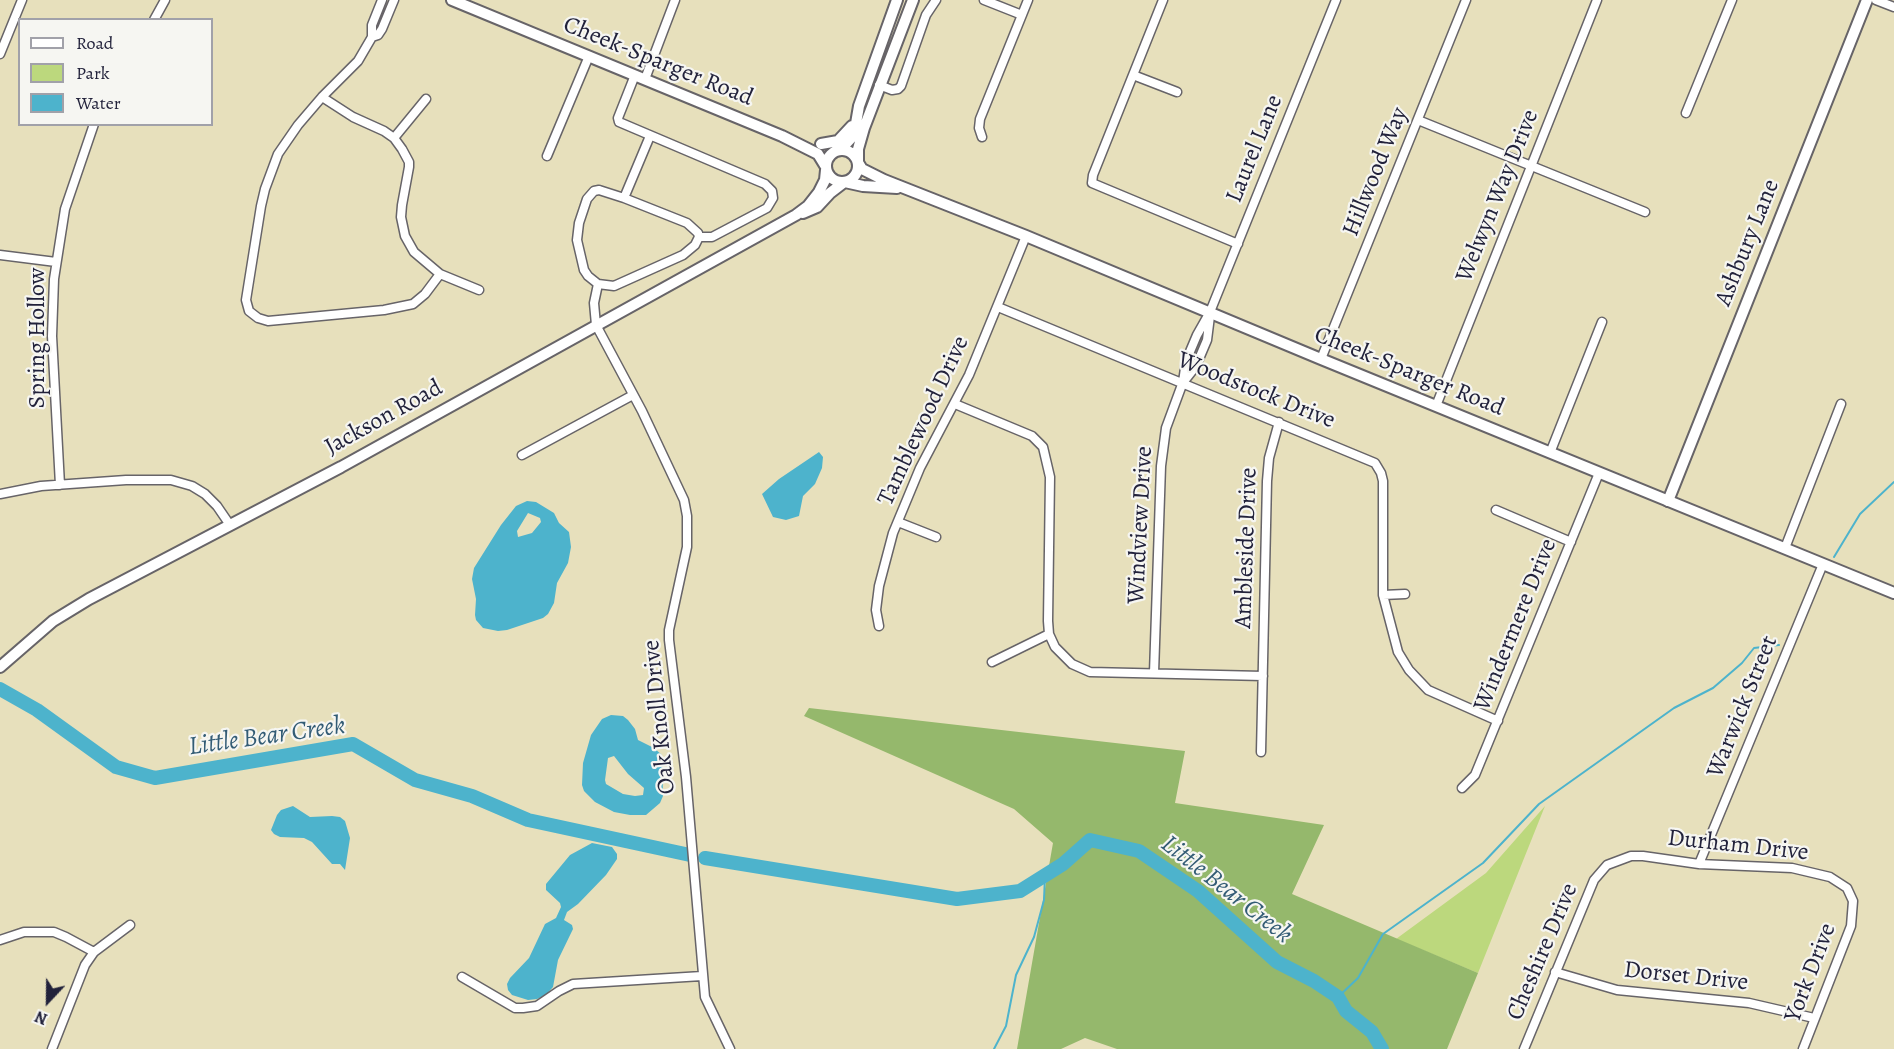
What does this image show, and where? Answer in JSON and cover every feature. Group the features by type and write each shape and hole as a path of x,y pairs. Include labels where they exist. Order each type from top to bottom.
{"main road":[{"name":"Cheek-Sparger Road","path":"452,0 782,136 818,154 826,169"},
{"path":"821,144 833,143 846,134 852,125 897,0"},
{"path":"859,106 854,135 840,150 831,154 826,169 834,180 844,182 854,178 859,163 858,149 879,85 913,0"},
{"name":"Ashbury Lane","path":"1668,501 1868,0"},
{"name":"Cheek-Sparger Road","path":"782,136 840,150"},
{"path":"840,150 850,152 859,163"},
{"name":"Cheek-Sparger Road","path":"859,163 862,169 872,174 1894,593"},
{"name":"Jackson Road","path":"0,667 53,621 99,594 341,467 796,215 808,206 819,192 825,180 826,169"},
{"name":"Cheek-Sparger Road","path":"844,182 863,186 910,189"},
{"name":"Jackson Road","path":"796,215 817,207 844,182"}],"street":[{"path":"0,54 22,0"},
{"path":"155,18 165,0"},
{"path":"382,0 372,25 372,37 358,61 298,125 279,154 268,180 261,206 246,300 249,311 258,318 268,321 407,306 426,294 441,274"},
{"path":"372,37 378,35 382,29 394,0"},
{"path":"675,0 640,77 617,120 765,184 772,191 773,198 767,208 712,237 699,237"},
{"path":"879,85 892,90 901,86 926,15 936,0"},
{"path":"984,0 1022,15"},
{"path":"982,137 979,128 980,119 1028,0"},
{"path":"1163,0 1093,175 1092,183 1238,244"},
{"name":"Laurel Lane","path":"1210,312 1336,0"},
{"name":"Hillwood Way","path":"1321,359 1466,0"},
{"name":"Welwyn Way Drive","path":"1436,406 1597,0"},
{"path":"1686,113 1732,0"},
{"path":"1876,0 1894,8"},
{"path":"547,156 589,56"},
{"path":"1133,75 1178,92"},
{"path":"322,97 353,117 394,138 409,162 401,217 405,236 414,252 441,274 479,290"},
{"path":"394,138 426,99"},
{"path":"1418,120 1645,212"},
{"name":"Spring Hollow","path":"60,485 52,336 56,262 65,209 93,126"},
{"path":"624,198 650,136"},
{"path":"604,190 687,223 699,237 692,249 683,255 614,286 598,284 588,276 581,262 577,240 579,223 587,199 594,191 604,190"},
{"name":"Tamblewood Drive","path":"879,626 876,610 879,586 886,556 898,522 920,468 969,375 1026,236"},
{"path":"0,255 56,262"},
{"path":"596,325 594,303 598,284"},
{"name":"Woodstock Drive","path":"998,307 1376,463 1383,481 1383,595 1398,652 1417,680 1428,690 1498,721"},
{"name":"Windview Drive","path":"1154,673 1162,455 1166,428 1183,382 1186,361 1197,334 1210,312"},
{"path":"1550,453 1602,322"},
{"name":"Oak Knoll Drive","path":"596,325 684,500 687,516 687,547 669,630 669,640 686,777 705,997 730,1049"},
{"path":"522,455 633,395"},
{"path":"955,404 1032,436 1043,447 1050,477 1049,634 1059,653 1079,668 1090,672 1263,676"},
{"path":"1785,548 1841,404"},
{"name":"Ambleside Drive","path":"1261,752 1267,481 1269,458 1279,422"},
{"name":"Windermere Drive","path":"1462,788 1475,775 1599,473"},
{"path":"0,494 41,486 153,479 171,480 184,482 206,494 230,525"},
{"path":"1496,510 1571,542"},
{"path":"898,522 936,537"},
{"name":"Warwick Street","path":"1699,864 1823,564"},
{"path":"1383,595 1405,594"},
{"path":"992,662 1049,634"},
{"name":"Durham Drive","path":"1600,871 1606,865 1631,856 1699,864 1792,868 1830,877 1847,888 1853,901 1853,911"},
{"name":"Cheshire Drive","path":"1524,1049 1584,902 1600,871"},
{"name":"York Drive","path":"1803,1049 1845,943 1853,911"},
{"path":"52,1049 85,965 94,952 130,925"},
{"path":"0,940 24,933 54,932 94,952"},
{"name":"Dorset Drive","path":"1555,972 1617,990 1749,1003 1814,1018"},
{"path":"462,977 515,1008 523,1008 537,1006 573,984 702,976"}],"green space":[{"path":"809,708 1185,751 1175,803 1324,825 1292,894 1478,973 1447,1049 1117,1049 1085,1038 1061,1049 1017,1049 1053,843 1014,809 804,716"},
{"path":"1545,806 1478,973 1396,939 1486,873"}],"water":[{"path":"819,452 823,457 822,468 815,484 803,496 799,516 786,520 773,517 762,494 779,479"},
{"path":"527,501 536,502 554,513 559,523 569,532 571,547 568,563 557,583 554,603 543,618 507,630 483,628 475,615 476,599 472,579 474,568 516,506","holes":["528,513 540,518 541,522 532,533 518,537 517,531"]},
{"path":"611,715 623,716 635,729 638,740 662,755 663,796 660,803 646,815 614,812 595,802 584,791 583,763 591,735 602,719","holes":["614,756 628,774 644,788 643,795 623,794 606,784 608,758"]},
{"path":"293,806 310,817 332,816 340,817 345,821 350,838 345,870 340,864 332,864 312,842 304,838 280,837 274,834 271,830 277,815 281,810"},
{"path":"592,843 612,847 617,854 617,859 606,875 567,912 564,920 572,925 573,929 558,960 553,987 546,995 537,999 528,1000 512,995 507,984 510,978 529,958 545,924 556,918 561,907 560,903 546,890 546,884 570,855"}],"waterway":[{"path":"1834,557 1860,514 1894,482"},
{"path":"1338,997 1358,978 1383,934 1483,863 1539,804 1674,708 1713,688 1742,663 1754,648 1779,645"},
{"name":"Little Bear Creek","path":"0,689 37,710 116,767 155,778 353,744 415,780 472,796 528,820 690,855"},
{"name":"Little Bear Creek","path":"705,858 957,899 1020,891 1063,864 1090,840 1139,851 1198,891 1277,962 1314,981 1338,997 1346,1011 1372,1032 1382,1049"},
{"path":"994,1049 1006,1026 1016,975 1034,937 1044,900 1045,875"}]}
